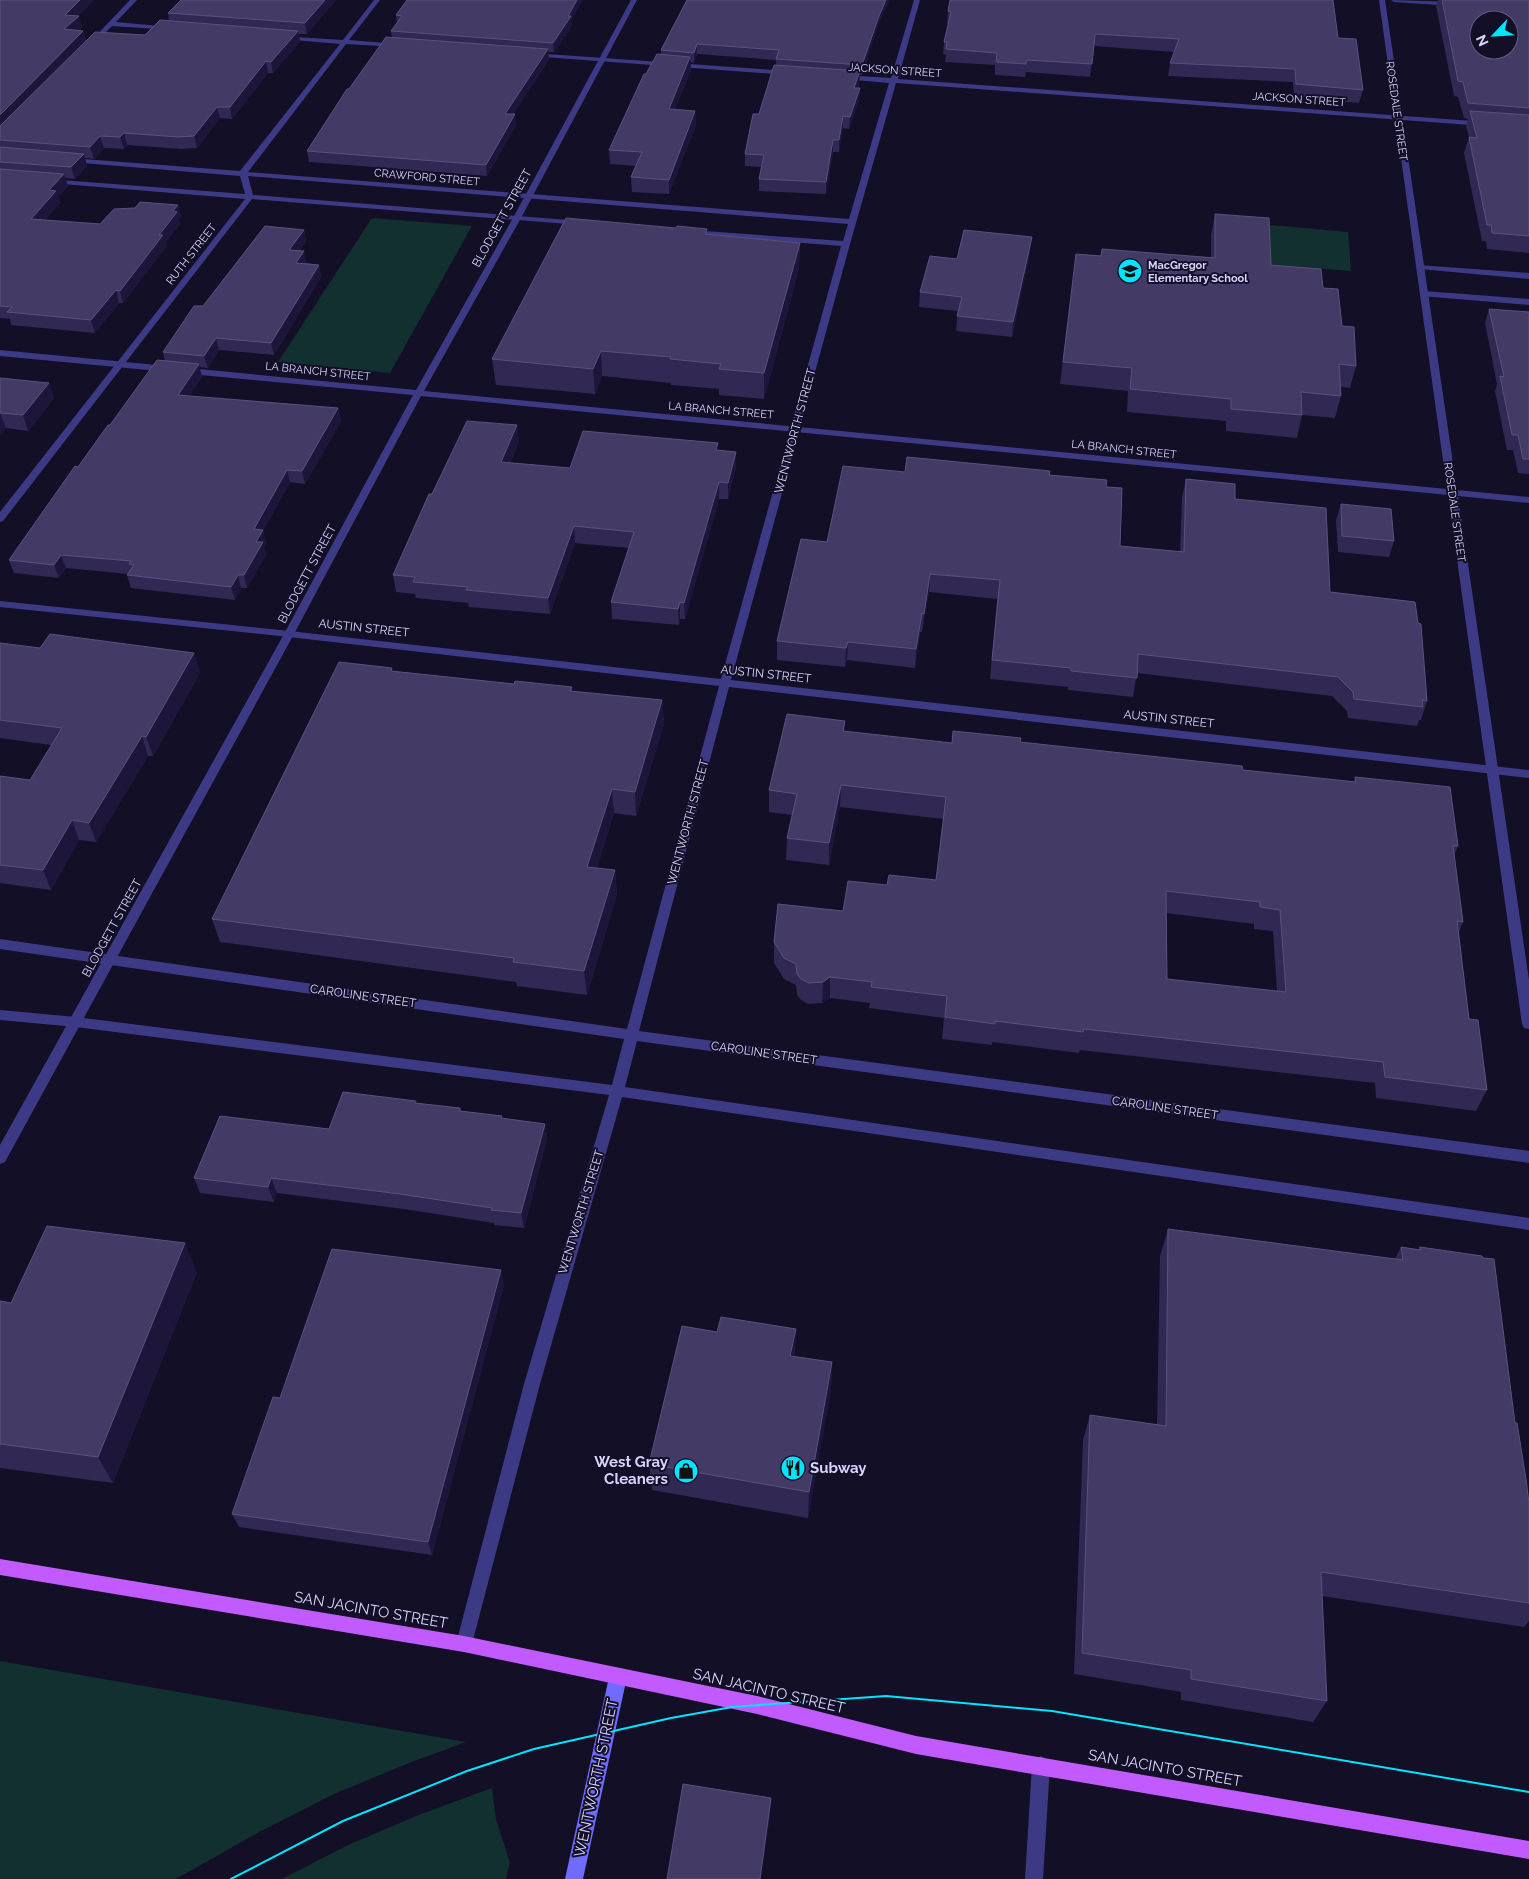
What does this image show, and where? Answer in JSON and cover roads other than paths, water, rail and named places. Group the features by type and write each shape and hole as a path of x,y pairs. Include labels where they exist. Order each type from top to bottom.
{"main road":[{"name":"SAN JACINTO STREET","path":"0,1566 464,1644 757,1706 916,1746 1041,1765 1529,1850"},
{"name":"WENTWORTH STREET","path":"574,1879 618,1677"}],"street":[{"path":"87,48 134,0"},
{"path":"250,197 243,173 377,0"},
{"name":"BLODGETT STREET","path":"0,1158 53,1060 76,1022 108,958 289,634 418,394 517,218 634,0"},
{"name":"WENTWORTH STREET","path":"464,1644 530,1393 566,1262 617,1091 725,683 852,222 917,0"},
{"name":"ROSEDALE STREET","path":"1382,0 1529,1024"},
{"path":"1394,0 1459,4"},
{"path":"110,24 178,29"},
{"path":"275,37 402,46"},
{"path":"519,54 798,74"},
{"name":"JACKSON STREET","path":"836,77 1492,124"},
{"name":"CRAWFORD STREET","path":"58,159 852,222"},
{"path":"39,180 595,224"},
{"name":"RUTH STREET","path":"0,519 250,197"},
{"path":"682,231 846,244"},
{"path":"1420,267 1529,276"},
{"path":"1424,294 1529,302"},
{"name":"LA BRANCH STREET","path":"0,353 1529,500"},
{"name":"AUSTIN STREET","path":"0,604 289,634 1529,774"},
{"name":"CAROLINE STREET","path":"0,944 108,958 632,1036 1529,1157"},
{"path":"0,1015 76,1022 617,1091 1529,1224"},
{"path":"1034,1879 1041,1765"}],"tram line":[{"path":"231,1879 343,1821 467,1771 534,1749 671,1718 732,1707 886,1696 1052,1711 1529,1792"}],"place":[{"name":"MacGregor Elementary School","path":"1130,271"},
{"name":"Subway","path":"793,1468"},
{"name":"West Gray Cleaners","path":"686,1471"}]}
